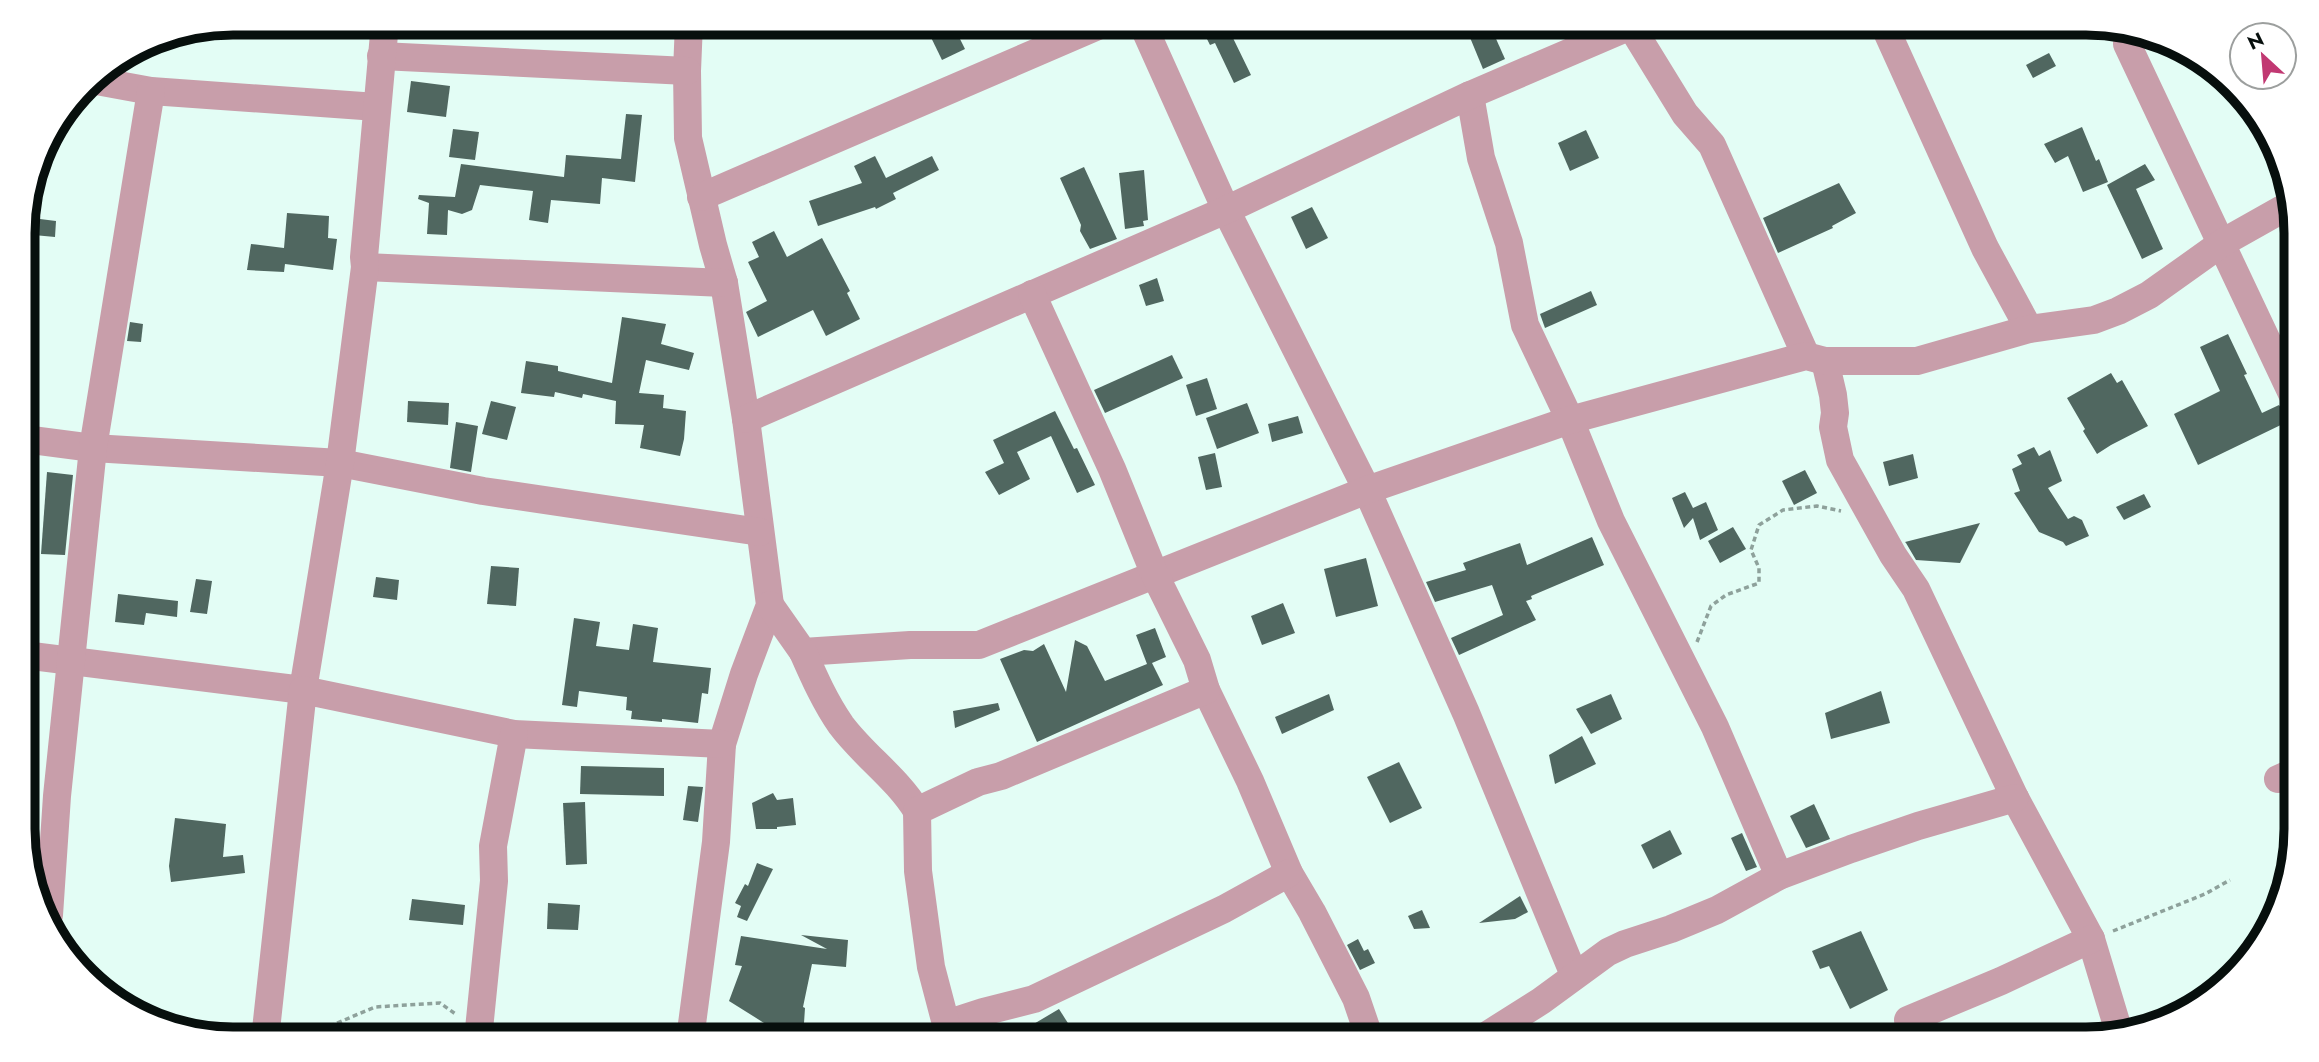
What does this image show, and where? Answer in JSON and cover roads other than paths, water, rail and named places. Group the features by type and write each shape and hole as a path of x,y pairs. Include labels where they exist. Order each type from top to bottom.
{"street":[{"path":"275,1027 303,690 340,463 365,267 384,35"},
{"path":"688,35 688,138 724,283 746,419 770,605 803,652 820,691 842,726 907,794 917,811 918,871 931,967 945,1027"},
{"path":"701,197 1077,35"},
{"path":"1147,35 1226,210 1367,489 1466,713 1574,975"},
{"path":"746,419 1226,210 1470,95 1607,35"},
{"path":"1638,35 1685,114 1712,145 1833,395 1833,427 1840,460 1893,555 1916,589 2015,798 2091,939 2117,1024"},
{"path":"1888,35 1985,248 2029,329"},
{"path":"2127,44 2284,376"},
{"path":"381,56 687,71"},
{"path":"105,82 151,90 377,107"},
{"path":"50,904 57,796 93,448 151,90"},
{"path":"1470,95 1481,158 1509,243 1525,326 1570,420 1611,521 1692,679 1756,819 1779,877"},
{"path":"803,652 910,645 979,645 1367,489 1570,420 1815,359 1917,361 2029,329 2094,320 2118,312 2149,295 2222,243 2282,209"},
{"path":"365,267 724,283"},
{"path":"1032,294 1112,469 1155,575 1197,660 1206,690 1250,781 1289,873 1335,953 1366,1027"},
{"path":"35,440 93,448 340,463 483,491 760,532"},
{"path":"692,1027 716,842 722,744 770,605"},
{"path":"35,656 303,690 514,734 722,744"},
{"path":"917,811 978,782 1001,776 1206,690"},
{"path":"479,1027 494,881 493,846 514,734"},
{"path":"1500,1027 1608,952 1625,944 1717,910 1779,877 1918,826 2015,798"},
{"path":"955,1027 983,1012 1034,999 1202,919 1289,873"},
{"path":"1908,1020 2091,939"}]}
